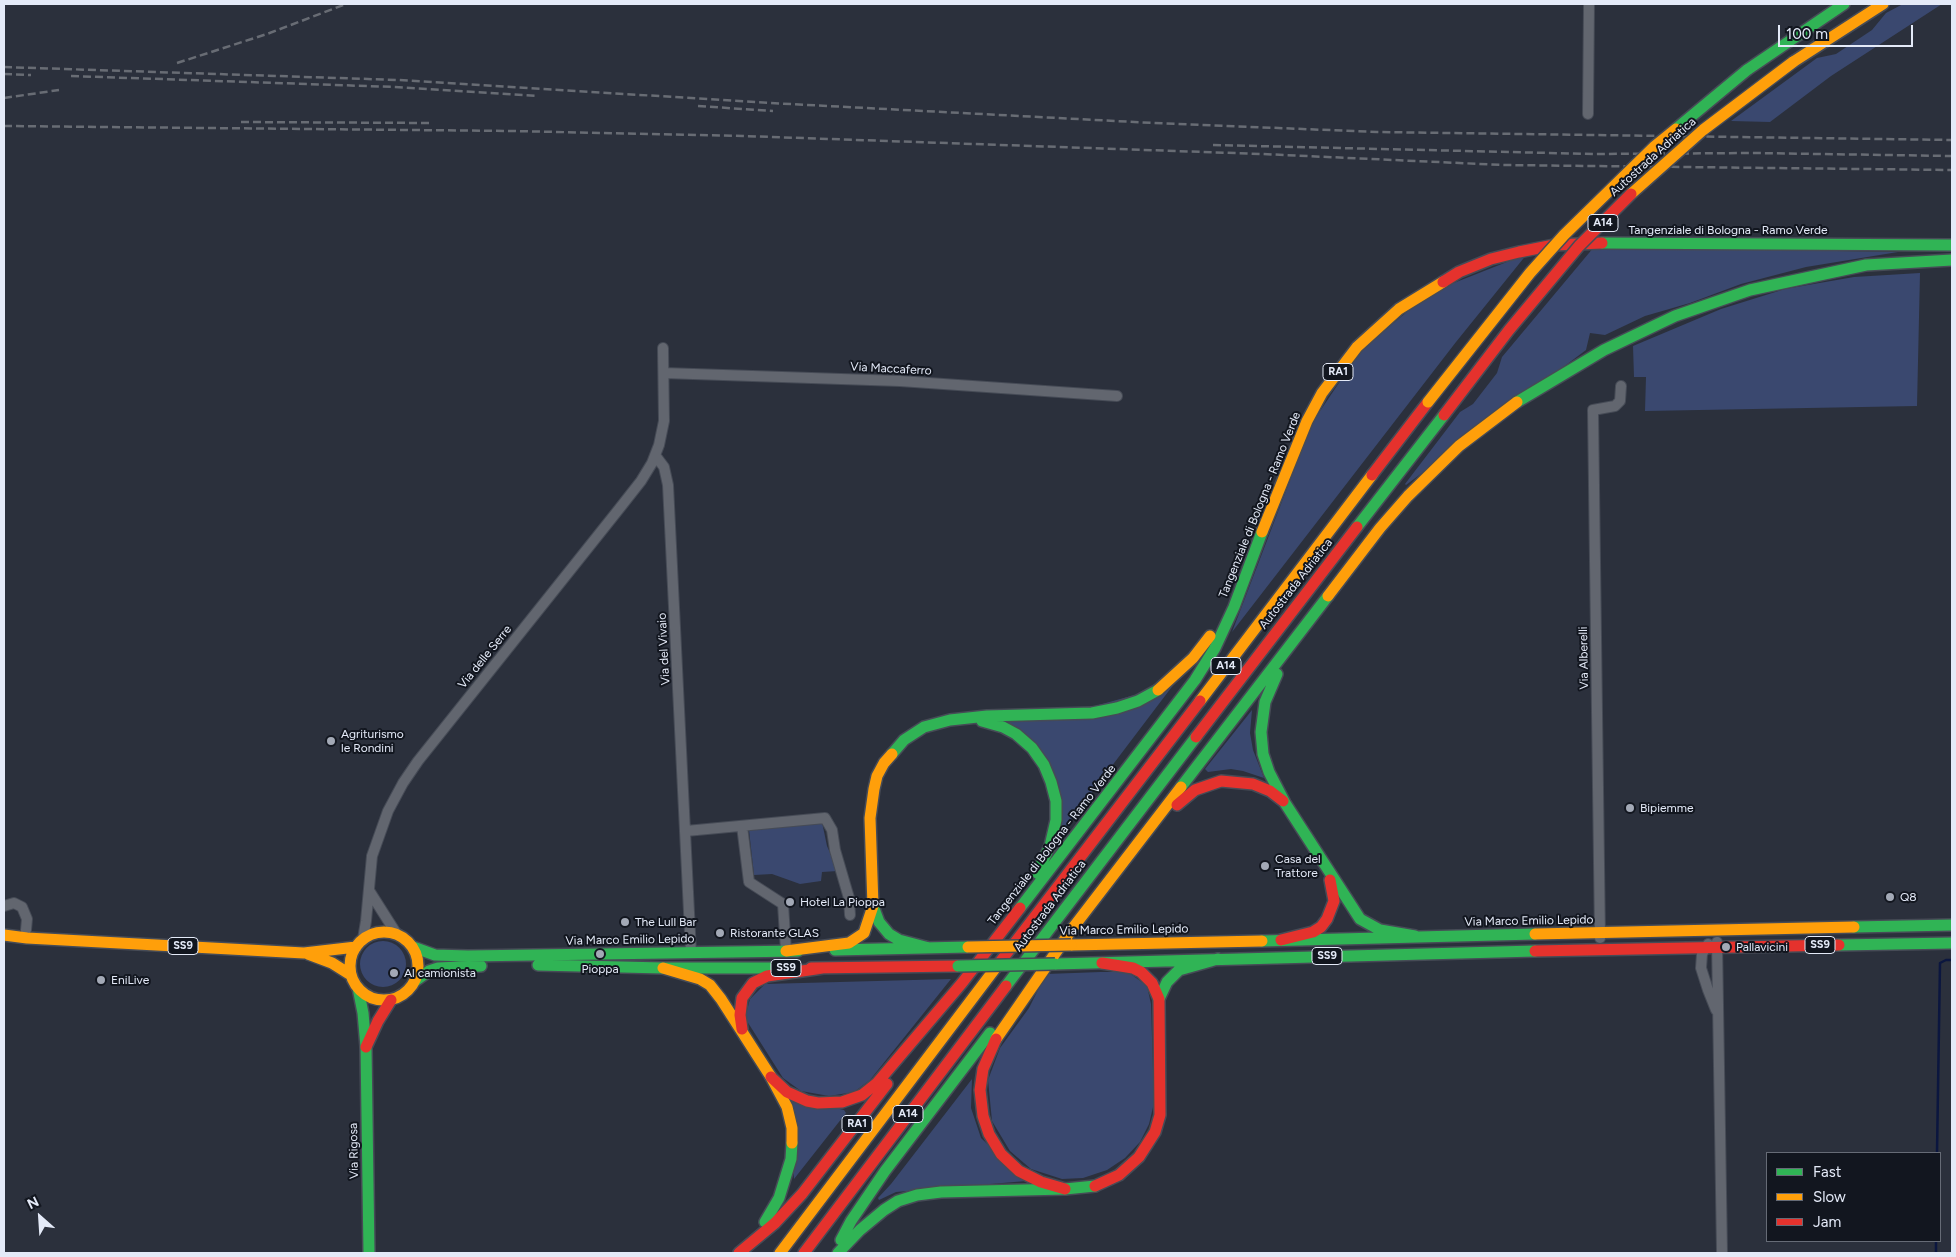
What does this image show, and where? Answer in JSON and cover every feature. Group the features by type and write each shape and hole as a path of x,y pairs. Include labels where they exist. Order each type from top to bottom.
{"main road":[{"name":"Autostrada Adriatica","path":"780,1253 863,1141 1428,402 1530,273 1564,235 1655,146 1747,70 1844,4"},
{"name":"Autostrada Adriatica","path":"804,1253 1102,860 1515,322 1586,240 1652,175 1703,130 1793,62 1883,4"},
{"path":"1832,244 1952,238"},
{"name":"Tangenziale di Bologna - Ramo Verde","path":"962,983 1195,680 1215,648 1234,606 1306,421 1340,369 1357,347 1399,309 1459,272 1492,259 1554,245 1596,243 1952,245"},
{"path":"1065,1189 1031,1178 1008,1163 989,1134 980,1099 983,1069 993,1043 1079,920 1330,592 1391,514 1432,471 1497,416 1562,373 1639,332 1675,316 1714,302 1785,281 1866,265 1952,260"},
{"path":"1866,265 1952,266"},
{"path":"786,951 856,940 864,933 868,926 873,906 871,802 877,776 884,762 894,750 914,733 934,723 966,718 1092,713 1138,701 1160,688 1193,658 1211,634 1268,516"},
{"path":"1330,592 1273,681 1263,712 1261,732 1263,754 1269,772 1285,803 1360,918 1370,926 1380,930 1415,936"},
{"path":"966,718 1003,727 1016,734 1032,748 1044,764 1056,801 1056,820 1050,846 1033,882 1004,930"},
{"path":"1079,920 1181,801 1195,790 1221,781 1245,782 1270,791 1285,803"},
{"path":"1281,940 1313,932 1327,920 1334,901 1334,892 1323,862"},
{"path":"873,906 879,922 889,934 899,940 929,948"},
{"name":"SS9","path":"4,924 27,934 62,939 304,953 359,943 378,932 396,933 413,947"},
{"name":"Via Marco Emilio Lepido","path":"413,947 430,954 444,955 691,953 1952,925"},
{"name":"SS9","path":"4,937 27,934"},
{"path":"359,943 350,965 351,975 358,988 373,998 391,1000"},
{"name":"Via Marco Emilio Lepido","path":"416,981 428,971 438,968 539,965 663,968 958,966 1600,951 1712,946 1952,943"},
{"path":"413,947 419,964 416,981"},
{"name":"SS9","path":"304,953 332,963 351,975"},
{"path":"1159,999 1167,982 1179,970 1218,959"},
{"path":"838,1253 860,1230 898,1201 918,1195 941,1192 1065,1189 1094,1186 1119,1175 1139,1157 1155,1132 1160,1115 1162,1098 1159,999 1152,983 1141,972 1133,968 1102,963"},
{"path":"663,968 706,981 722,999 772,1077 790,1116 792,1128 791,1159 779,1198 767,1219 742,1250"},
{"path":"742,1030 740,1015 742,998 754,982 767,976 823,968"},
{"path":"833,1253 851,1221 890,1164 1013,1003 1038,977"},
{"name":"SS9","path":"391,1000 409,990 416,981"},
{"path":"772,1077 788,1092 807,1101 818,1103 842,1102 862,1095 877,1083 962,983"},
{"name":"RA1","path":"742,1250 775,1223 820,1172 962,983"},
{"name":"Via Rigosa","path":"358,988 363,1013 366,1047 369,1253"},
{"name":"Via Rigosa","path":"366,1047 378,1020 391,1000"},
{"path":"768,1253 830,1188"}],"street":[{"path":"1588,114 1589,4"},
{"path":"655,455 664,420 663,348"},
{"name":"Via Maccaferro","path":"664,373 900,381 1116,396"},
{"name":"Via Alberelli","path":"1600,951 1593,410 1615,406 1620,401 1621,386"},
{"name":"Via del Vivaio","path":"655,455 664,468 668,485 691,953"},
{"name":"Via delle Serre","path":"359,943 369,891 370,866 374,847 388,811 403,783 418,761 641,481 655,455"},
{"path":"686,831 825,818 832,830 835,850 849,898 850,915"},
{"path":"742,826 749,882 783,904 786,951"},
{"path":"369,891 396,933"},
{"path":"4,906 14,904 22,907 27,919 27,934"},
{"path":"1718,931 1712,946 1719,1016 1722,1253"},
{"path":"1712,946 1702,954 1702,968 1708,990 1719,1016"}],"shaded area":[{"path":"1903,4 1942,4 1831,76 1770,122 1731,121 1817,58 1836,54 1872,30 1886,13"},
{"path":"1594,247 1898,252 1806,267 1741,284 1690,303 1645,316 1605,335 1590,333 1586,350 1406,485 1460,412 1473,404 1497,373 1502,357"},
{"path":"1527,254 1456,342 1232,632 1312,423 1361,350 1431,292"},
{"path":"1920,273 1917,406 1645,411 1646,377 1634,377 1633,346 1721,309 1785,289 1854,277"},
{"path":"1174,684 1058,837 1061,797 1006,719 1052,718"},
{"path":"1252,710 1250,733 1253,750 1264,778 1231,769 1208,772 1205,769"},
{"path":"822,822 827,846 838,871 822,872 821,881 800,884 772,874 754,875 749,830"},
{"path":"383,941 396,945 402,951 406,964 402,977 396,983 383,987 370,983 364,977 360,964 364,951 370,945"},
{"path":"1128,972 1147,986 1151,1004 1154,1103 1149,1124 1140,1142 1125,1158 1107,1170 1083,1178 1062,1179 1031,1169 1010,1151 992,1121 988,1080 1000,1048 1029,1008 1046,974"},
{"path":"951,979 870,1080 854,1092 829,1096 801,1091 783,1078 745,1018 750,999 765,984"},
{"path":"972,1079 971,1108 981,1138 1026,1181 896,1192 879,1200 878,1198 891,1184"},
{"path":"788,1097 844,1110 846,1113 794,1179"}],"waterway":[{"path":"1937,1152 1940,963 1952,960"},
{"path":"1936,1242 1936,1253"}],"railway":[{"path":"177,63 267,34 346,4"},
{"path":"4,67 398,80 771,103 1154,123 1377,132 1952,140"},
{"path":"4,74 31,75"},
{"path":"71,76 395,87 538,96"},
{"path":"4,98 59,90"},
{"path":"698,106 773,111"},
{"path":"241,122 431,123"},
{"path":"4,126 512,131 743,136 1262,154 1503,165 1952,170"},
{"path":"1213,145 1593,154 1754,153 1952,156"}],"traffic: fast":[{"path":"1747,70 1844,4"},
{"path":"1676,129 1747,70"},
{"path":"1602,243 1952,245"},
{"path":"1517,402 1604,350 1675,316 1750,290 1866,265 1952,260"},
{"path":"1357,527 1444,415"},
{"path":"1020,908 1195,680 1215,648 1234,607 1262,532"},
{"path":"1181,787 1328,596"},
{"path":"1277,674 1265,702 1261,732 1263,754 1269,772 1285,803 1360,919 1380,930 1415,936"},
{"path":"892,754 904,740 924,727 950,720 987,716 1092,713 1138,701 1158,690"},
{"path":"982,721 1003,727 1016,734 1032,748 1044,765 1051,782 1056,801 1056,820 1050,846 1037,873"},
{"path":"1006,986 1196,737"},
{"path":"873,906 879,922 889,934 899,940 929,948"},
{"path":"1854,927 1952,925"},
{"path":"1262,941 1535,934"},
{"path":"1839,945 1952,943"},
{"path":"413,947 435,955 468,956 798,951"},
{"path":"835,950 968,947"},
{"path":"1055,964 1535,951"},
{"path":"1159,999 1167,982 1179,970 1218,959"},
{"path":"958,966 1055,964"},
{"path":"538,965 784,968"},
{"path":"415,981 429,971 438,968 481,966"},
{"path":"358,988 363,1013 366,1047 369,1253"},
{"path":"841,1240 851,1221 885,1171 990,1033"},
{"path":"765,1222 779,1198 791,1159 792,1143"},
{"path":"838,1253 860,1230 884,1210 898,1201 917,1195 941,1192 1065,1189 1095,1186"}],"traffic: slow":[{"path":"1793,62 1883,4"},
{"path":"1631,194 1703,130 1793,62"},
{"path":"1428,402 1530,273 1564,235 1655,146 1676,129"},
{"path":"1262,532 1307,421 1322,393 1357,347 1399,309 1443,282"},
{"path":"1328,596 1380,528 1408,496 1459,446 1517,402"},
{"path":"1200,701 1372,475"},
{"path":"1158,690 1193,658 1210,636"},
{"path":"786,951 849,943 864,933 873,906 870,818 874,789 877,776 884,763 892,754"},
{"path":"996,1039 1072,929 1181,787"},
{"path":"1535,934 1854,927"},
{"path":"377,932 391,932 403,937 413,947 418,959 418,966 418,973 413,985 403,995 391,1000 377,1000 365,995 355,985 350,973 350,959 355,947 365,937 377,932"},
{"path":"4,935 27,938 304,953 356,947"},
{"path":"1071,945 1262,941"},
{"path":"968,947 1071,945"},
{"path":"308,954 332,963 351,975"},
{"path":"780,1253 997,966"},
{"path":"663,968 700,979 710,985 721,999 771,1077 787,1107 792,1128 792,1143"}],"traffic: jam":[{"path":"1444,415 1509,330 1579,246 1631,194"},
{"path":"1443,282 1459,272 1491,259 1519,252 1554,245 1602,243"},
{"path":"1372,475 1428,402"},
{"path":"1196,737 1357,527"},
{"path":"997,966 1200,701"},
{"path":"1177,805 1195,790 1221,781 1253,784 1270,791 1283,801"},
{"path":"1281,940 1313,932 1321,927 1327,919 1334,901 1330,880"},
{"path":"771,1077 787,1092 807,1101 818,1103 842,1102 862,1095 877,1083 962,983 1020,908"},
{"path":"1535,951 1839,945"},
{"path":"1095,1186 1119,1175 1139,1157 1155,1132 1160,1115 1159,999 1152,983 1141,972 1133,968 1102,963"},
{"path":"811,968 958,966"},
{"path":"742,1029 740,1015 742,998 753,983 767,976 823,968"},
{"path":"804,1253 1006,986"},
{"path":"366,1047 378,1021 391,1000"},
{"path":"996,1039 983,1069 980,1090 983,1116 989,1134 1001,1154 1019,1171 1041,1182 1065,1189"},
{"path":"739,1253 775,1223 802,1194 887,1084"}],"place":[{"name":"Agriturismo le Rondini","path":"331,741"},
{"name":"Bipiemme","path":"1630,808"},
{"name":"Casa del Trattore","path":"1265,866"},
{"name":"Q8","path":"1890,897"},
{"name":"Hotel La Pioppa","path":"790,902"},
{"name":"The Lull Bar","path":"625,922"},
{"name":"Ristorante GLAS","path":"720,933"},
{"name":"Pallavicini","path":"1726,947"},
{"name":"Pioppa","path":"600,954"},
{"name":"Al camionista","path":"394,973"},
{"name":"EniLive","path":"101,980"}]}
